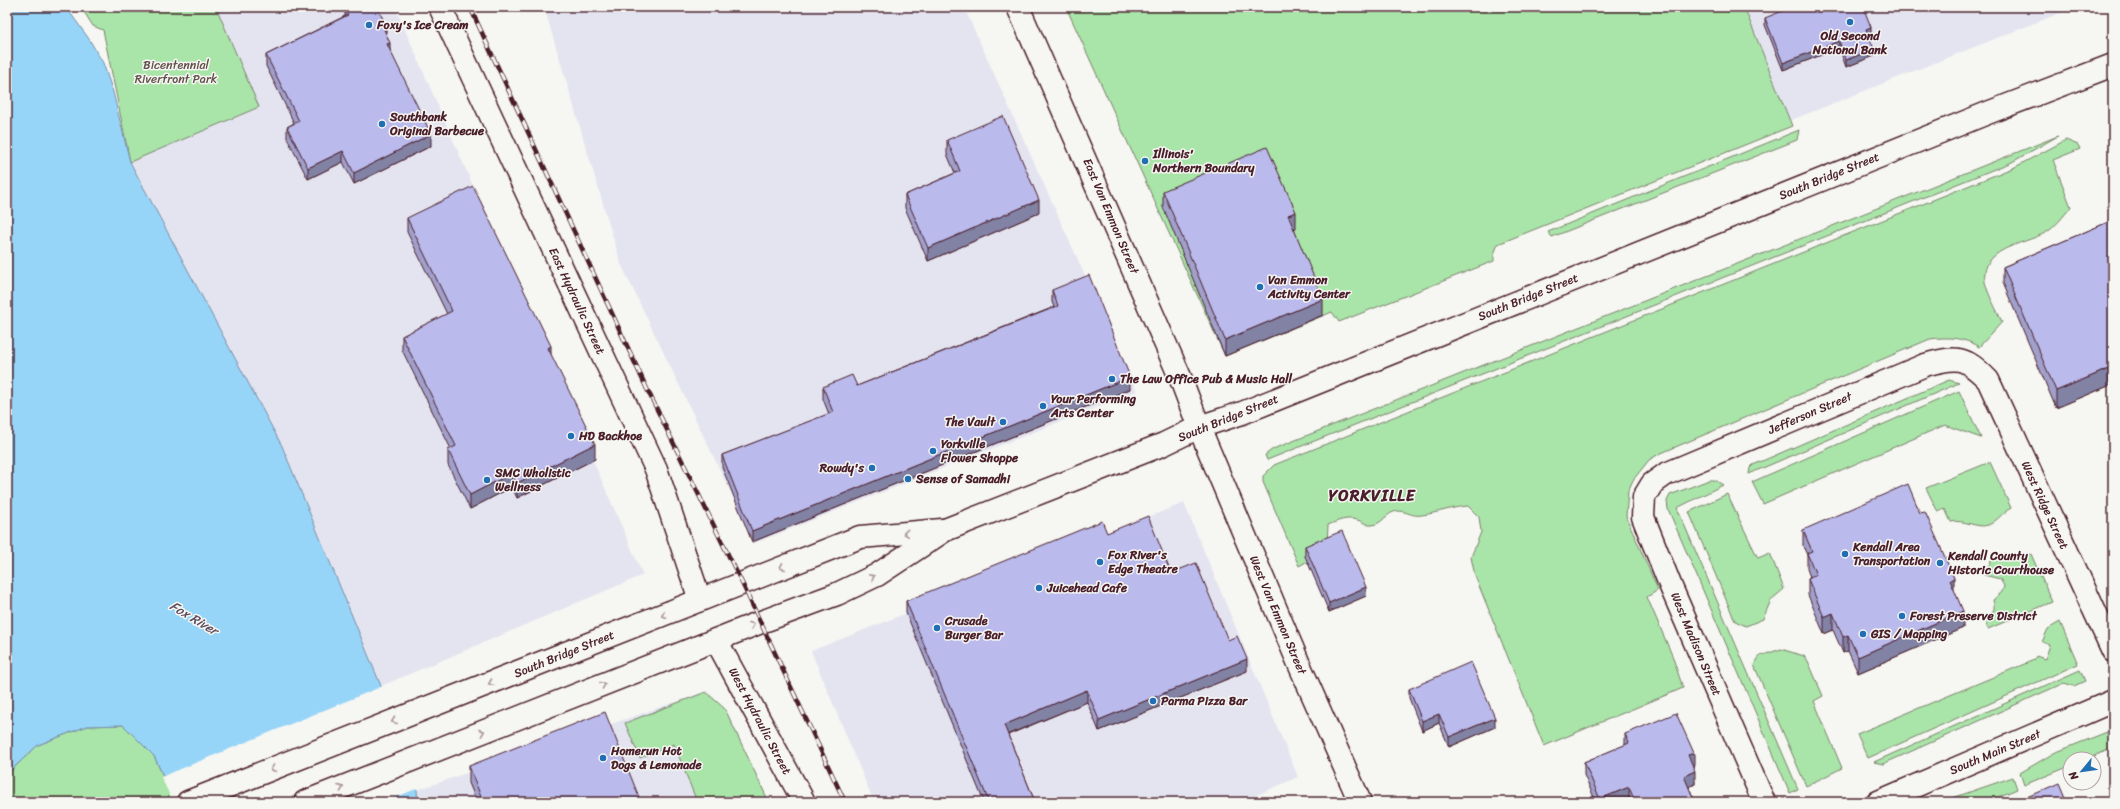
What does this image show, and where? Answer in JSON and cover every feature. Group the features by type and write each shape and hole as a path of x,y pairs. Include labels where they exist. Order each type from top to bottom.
{"main road":[{"name":"East Hydraulic Street","path":"440,7 656,469 700,600"},
{"name":"East Van Emmon Street","path":"1018,7 1149,305 1199,427"},
{"name":"South Bridge Street","path":"305,802 850,587 877,574 945,530 1164,444 1199,427 1242,413 1876,158 2113,66"},
{"name":"Jefferson Street","path":"1652,484 1666,474 1925,364 1950,358 1972,363"},
{"name":"West Ridge Street","path":"1972,363 1988,380 2113,651"},
{"name":"West Van Emmon Street","path":"1199,427 1302,671 1360,802"},
{"name":"West Madison Street","path":"1652,484 1644,497 1644,517 1671,587 1764,802"},
{"name":"South Bridge Street","path":"188,802 860,537 945,530"},
{"name":"West Hydraulic Street","path":"716,640 804,802"},
{"name":"South Main Street","path":"1878,802 2113,702"}],"shaded area":[{"path":"216,7 395,7 643,575 381,686 282,446 130,162 259,107"},
{"path":"544,7 964,7 1137,391 755,543 621,264"},
{"path":"1744,7 2075,7 1789,121"},
{"path":"1184,503 1298,777 1241,802 874,802 811,651"},
{"path":"702,693 713,698 766,802 418,802 417,790"}],"green space":[{"name":"Bicentennial Riverfront Park","path":"81,7 216,7 259,107 130,162 103,30 93,26"},
{"name":"Van Emmon Activity Center","path":"1066,7 1744,7 1792,126 1498,244 1494,254 1494,261 1339,322 1332,312 1225,356"},
{"path":"1799,130 1797,140 1552,237 1548,232"},
{"path":"2058,136 2012,162 1267,460 1265,455 1273,449"},
{"path":"2066,140 2078,145 2080,149 2053,160 2071,207 2049,231 2004,249 1989,262 1985,271 1986,287 2002,322 1979,347 1967,341 1955,338 1930,339 1659,454 1649,460 1633,480 1628,491 1626,516 1658,590 1647,597 1672,655 1683,688 1544,746 1475,576 1471,557 1481,532 1479,517 1468,506 1419,515 1398,511 1390,513 1379,523 1372,525 1368,525 1353,519 1339,521 1328,525 1327,546 1305,556 1308,561 1299,566 1263,482 1263,476 1274,465 2015,167"},
{"path":"1949,380 1959,383 1749,474 1750,468 1753,465"},
{"path":"1959,391 1981,438 1945,425 1763,504 1752,482"},
{"path":"1990,462 2011,508 1993,522 1984,526 1956,521 1951,522 1945,509 1938,512 1926,488"},
{"path":"1709,480 1715,480 1723,485 1677,508 1798,789 1790,793 1668,509 1667,501 1670,495"},
{"path":"1727,494 1758,558 1770,553 1784,589 1771,600 1763,619 1746,626 1735,621 1689,512"},
{"path":"2005,554 2018,558 2031,554 2052,602 1988,629 1984,620 1993,612 1993,600 2002,592 2004,586 2000,579 1984,575 1991,561"},
{"path":"2060,622 2078,664 1868,758 1857,734 2034,660 2036,656 2045,659 2050,645 2042,642 2048,629"},
{"path":"1781,649 1804,656 1808,661 1823,696 1814,701 1842,768 1806,786 1754,665 1760,656"},
{"path":"2080,670 2085,681 2074,686 2064,683 1883,764 1874,762"},
{"path":"706,692 725,709 769,802 697,802 674,744 640,758 625,723"},
{"path":"123,725 154,756 175,802 7,802 7,774 38,745 87,726"},
{"path":"2107,732 2113,743 2113,748 2102,753 2102,751 2062,751 2062,769 2024,785 2020,773 2054,753"},
{"path":"2013,777 2017,789 1986,802 1941,802"}],"water":[{"name":"Fox River","path":"7,7 66,7 89,39 103,63 113,92 130,162 282,446 381,686 417,790 418,802 175,802 154,756 123,725 87,726 38,745 7,774"}],"pier":[{"path":"383,686 418,788 385,802 173,802 161,777"}],"building":[{"path":"350,7 377,7 386,25 383,27 390,43 387,44 431,134 354,173 343,151 308,168 287,127 299,121 266,55 348,15 345,9"},
{"path":"1792,7 1863,7 1871,27 1866,29 1874,49 1846,60 1839,41 1783,63 1765,18"},
{"path":"1003,116 1039,200 928,248 905,195 960,171 947,140"},
{"path":"1267,147 1296,212 1288,215 1323,299 1225,340 1163,191"},
{"path":"473,186 551,346 548,348 595,444 517,483 512,473 470,495 448,450 456,446 402,336 452,311 407,218"},
{"path":"2113,220 2113,367 2056,391 2003,267"},
{"path":"1089,275 1130,377 752,531 722,455 833,412 823,387 852,375 857,386 1058,306 1052,290"},
{"path":"1908,484 1920,513 1925,512 1954,578 1950,580 1963,611 1858,657 1848,635 1843,637 1833,613 1824,617 1808,579 1816,575 1807,553 1812,551 1803,530"},
{"path":"1148,516 1171,573 1196,563 1228,640 1237,636 1247,659 1099,720 1087,690 1004,725 1035,802 989,802 906,601 1102,521 1107,533"},
{"path":"1342,531 1366,587 1329,603 1305,546"},
{"path":"1471,662 1495,718 1449,737 1439,714 1422,721 1409,689"},
{"path":"605,712 641,802 483,802 469,766"},
{"path":"1676,713 1694,753 1688,755 1695,771 1684,776 1695,802 1635,802 1629,787 1600,799 1584,762 1629,743 1625,734"},
{"path":"2059,783 2067,802 2021,802 2020,800"}],"railway":[{"path":"470,7 647,389 742,583 845,802"}],"place":[{"name":"Old Second National Bank","path":"1850,22"},
{"name":"Foxy's Ice Cream","path":"369,25"},
{"name":"Southbank Original Barbecue","path":"382,124"},
{"name":"Illinois' Northern Boundary","path":"1145,161"},
{"name":"Van Emmon Activity Center","path":"1260,287"},
{"name":"The Law Office Pub & Music Hall","path":"1112,379"},
{"name":"Your Performing Arts Center","path":"1043,406"},
{"name":"The Vault","path":"1003,422"},
{"name":"HD Backhoe","path":"571,436"},
{"name":"Yorkville Flower Shoppe","path":"933,451"},
{"name":"Rowdy's","path":"872,468"},
{"name":"Sense of Samadhi","path":"908,479"},
{"name":"SMC Wholistic Wellness","path":"487,480"},
{"name":"Kendall Area Transportation","path":"1845,554"},
{"name":"Fox River's Edge Theatre","path":"1100,562"},
{"name":"Kendall County Historic Courthouse","path":"1940,563"},
{"name":"Juicehead Cafe","path":"1039,588"},
{"name":"Forest Preserve District","path":"1902,616"},
{"name":"Crusade Burger Bar","path":"937,628"},
{"name":"GIS / Mapping","path":"1863,634"},
{"name":"Parma Pizza Bar","path":"1153,701"},
{"name":"Homerun Hot Dogs & Lemonade","path":"603,758"}],"district":[{"name":"YORKVILLE","path":"1372,495"}]}
